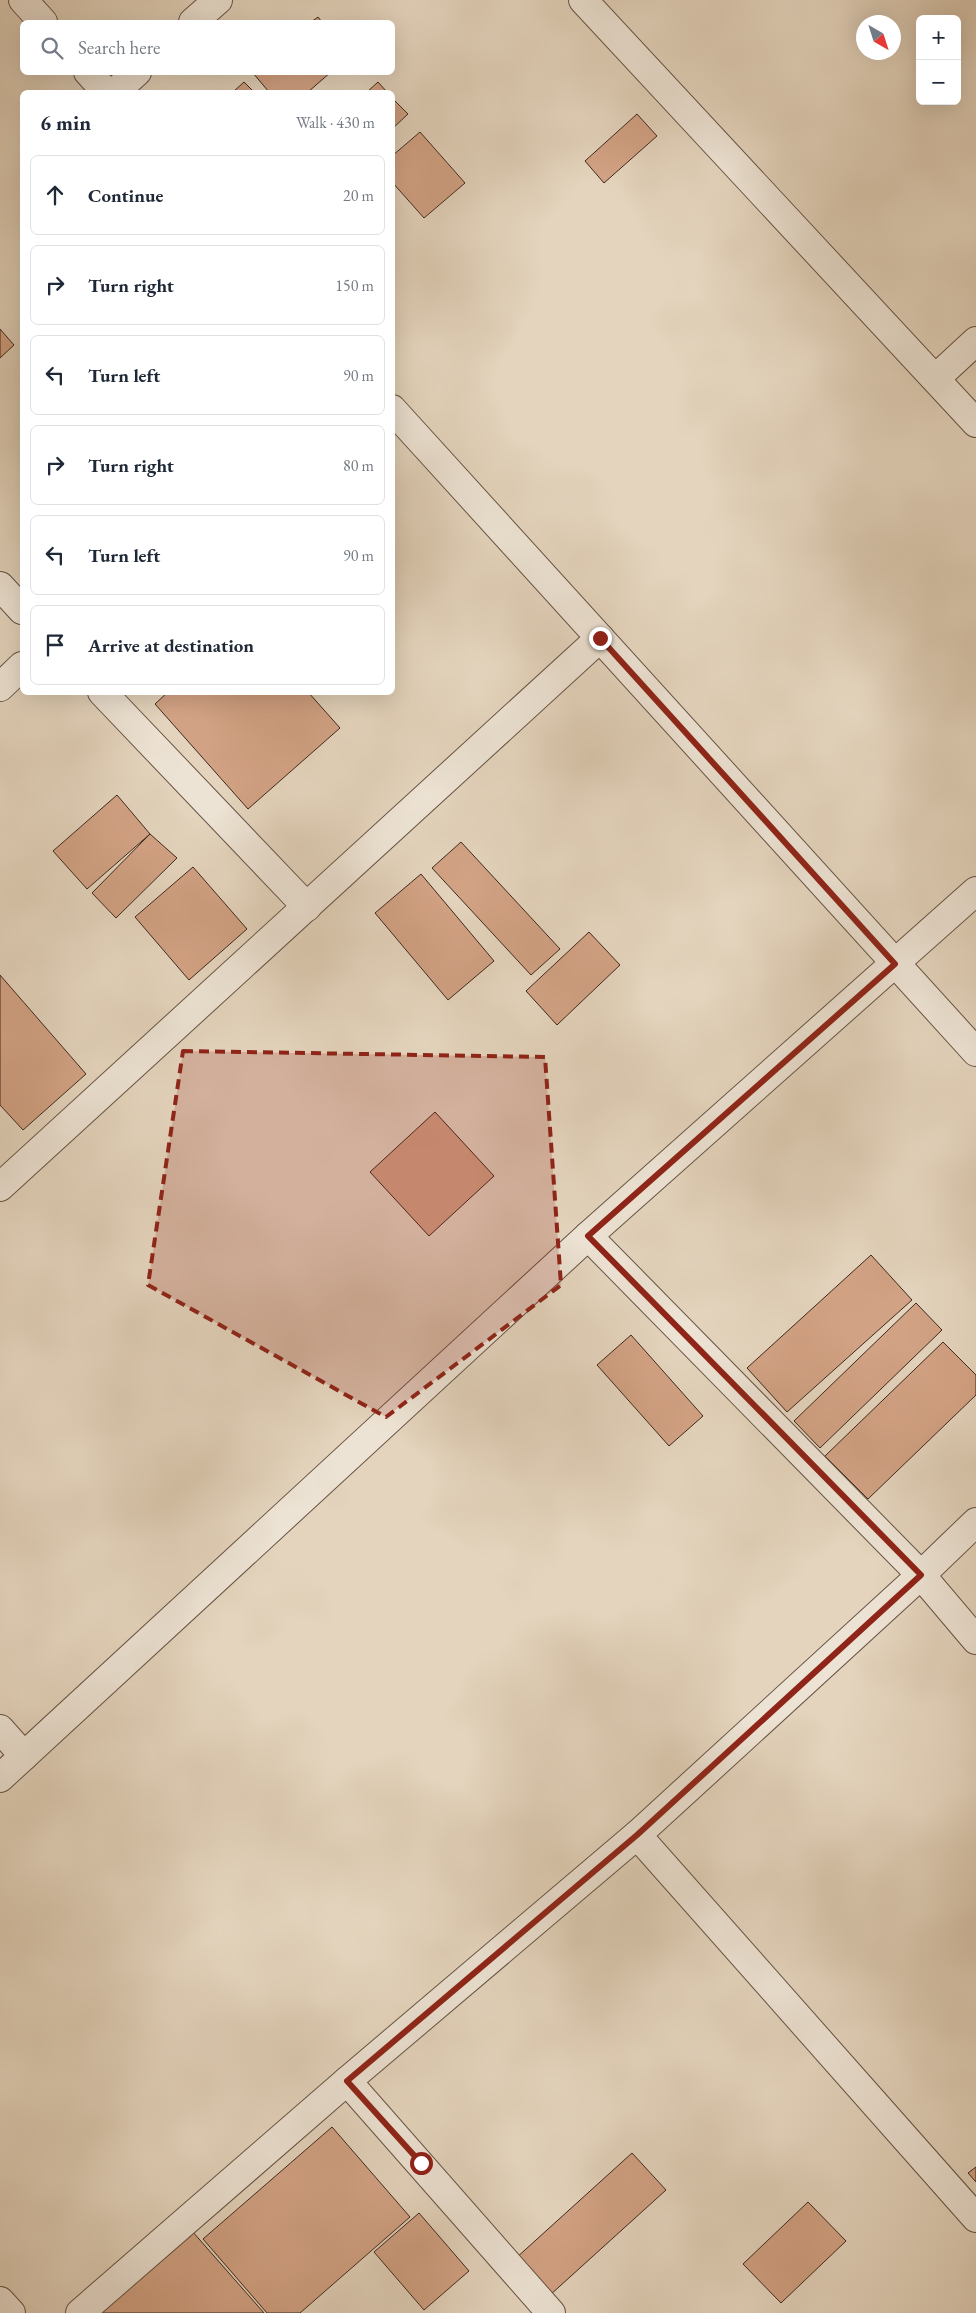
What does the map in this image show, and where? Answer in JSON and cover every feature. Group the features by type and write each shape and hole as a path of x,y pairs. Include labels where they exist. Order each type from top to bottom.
{"street":[{"path":"23,0 41,20"},
{"path":"195,20 218,0"},
{"path":"583,0 976,423"},
{"path":"91,75 104,90"},
{"path":"117,90 135,75"},
{"path":"936,378 976,341"},
{"path":"395,412 976,1052"},
{"path":"0,586 20,608"},
{"path":"0,1186 600,638"},
{"path":"0,687 20,668"},
{"path":"105,695 307,907"},
{"path":"0,1778 588,1236 976,892"},
{"path":"588,1236 921,1575 976,1640"},
{"path":"80,2313 347,2081 637,1835 921,1575 976,1522"},
{"path":"0,1729 24,1756"},
{"path":"637,1835 976,2218"},
{"path":"347,2081 551,2313"},
{"path":"0,2302 11,2313"}],"highlighted area":[{"path":"183,1051 545,1057 561,1285 386,1417 148,1285"}],"building":[{"path":"255,75 328,75 310,90 267,90"},
{"path":"244,82 252,90 235,90"},
{"path":"378,82 385,90 369,90"},
{"path":"395,101 408,114 395,126"},
{"path":"637,114 657,136 604,183 585,161"},
{"path":"420,132 465,183 424,218 395,185 395,153"},
{"path":"0,329 14,345 0,358"},
{"path":"165,695 311,695 340,728 248,809 155,704"},
{"path":"117,795 150,834 87,889 53,851"},
{"path":"150,834 177,858 116,918 92,893"},
{"path":"461,842 560,949 531,975 432,868"},
{"path":"193,867 247,929 189,980 135,917"},
{"path":"421,874 494,961 448,1000 375,913"},
{"path":"589,932 620,965 557,1025 526,991"},
{"path":"0,975 86,1074 23,1130 0,1105"},
{"path":"435,1112 494,1176 429,1236 370,1172"},
{"path":"871,1255 912,1300 787,1412 747,1368"},
{"path":"916,1303 942,1330 820,1448 794,1421"},
{"path":"631,1335 703,1416 669,1446 597,1365"},
{"path":"943,1342 976,1375 976,1395 868,1499 825,1456"},
{"path":"332,2127 410,2217 300,2313 267,2313 203,2239"},
{"path":"632,2153 666,2190 549,2296 515,2259"},
{"path":"976,2167 976,2182 968,2173"},
{"path":"808,2202 846,2241 781,2303 743,2264"},
{"path":"419,2213 469,2271 424,2310 374,2252"},
{"path":"192,2231 264,2313 97,2313"}],"route":[{"path":"421,2163 347,2081 637,1835 921,1575 588,1236 895,964 600,638"}]}
